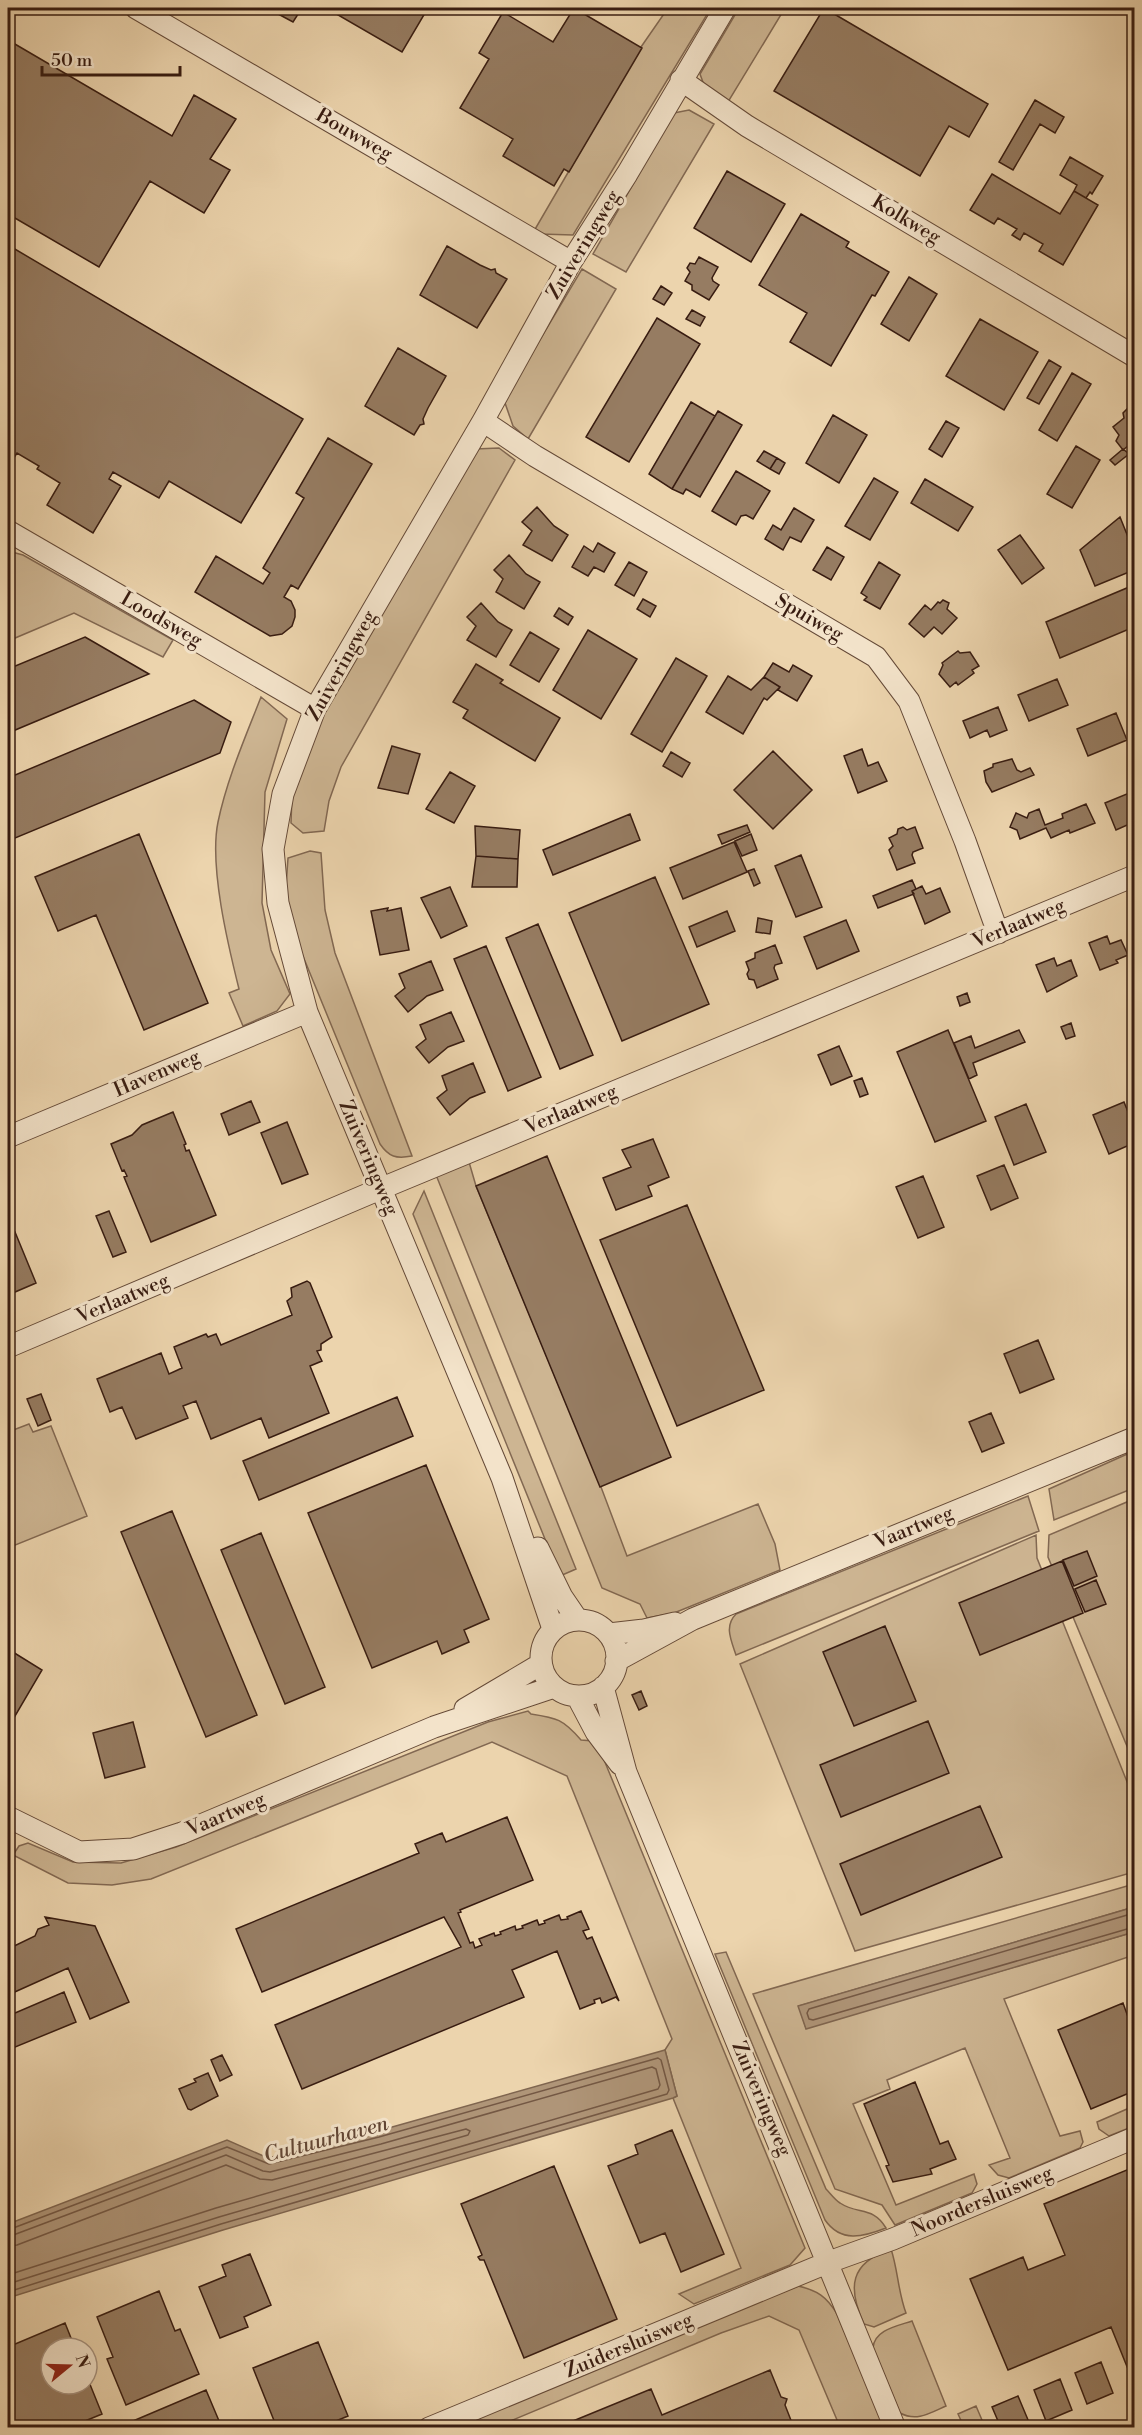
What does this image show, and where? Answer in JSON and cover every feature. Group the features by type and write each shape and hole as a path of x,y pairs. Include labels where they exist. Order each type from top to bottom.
{"street":[{"name":"Bouwweg","path":"136,8 571,262"},
{"name":"Zuiveringweg","path":"577,1619 562,1597 502,1478 308,1012 278,903 273,849 283,794 315,709 483,421 571,262 627,174 724,8"},
{"name":"Kolkweg","path":"681,80 747,126 1134,356"},
{"name":"Spuiweg","path":"483,421 544,462 876,657 909,701 965,841 998,933"},
{"name":"Loodsweg","path":"8,531 315,709"},
{"name":"Verlaatweg","path":"8,1347 380,1189 1134,876"},
{"name":"Havenweg","path":"8,1137 308,1012"},
{"name":"Vaartweg","path":"616,1661 693,1619 1134,1438"},
{"name":"Zuiveringweg","path":"502,1478 553,1629"},
{"path":"577,1619 595,1623 609,1634 615,1647 616,1661 612,1675 603,1687 591,1694 577,1696 554,1687 546,1677 541,1664 542,1645 553,1629 564,1622 577,1619"},
{"name":"Vaartweg","path":"609,1634 644,1630 693,1619"},
{"name":"Vaartweg","path":"434,1727 541,1664"},
{"name":"Vaartweg","path":"10,1824 79,1852 133,1849 182,1833 434,1727 554,1687"},
{"name":"Zuiveringweg","path":"603,1687 626,1772 895,2427"},
{"name":"Zuiveringweg","path":"577,1696 596,1732 626,1772"},
{"name":"Noordersluisweg","path":"829,2262 893,2239 1134,2138"},
{"name":"Zuidersluisweg","path":"429,2427 829,2262"}],"shaded area":[{"path":"668,8 711,8 573,235 540,234 534,231 641,47"},
{"path":"739,8 785,8 728,102 704,85 700,74"},
{"path":"689,110 714,124 626,272 593,254 674,113"},
{"path":"582,269 616,289 528,439 513,426 504,400"},
{"path":"499,448 515,460 341,767 329,801 324,831 303,833 291,823 292,794 313,729 475,449"},
{"path":"8,551 23,555 173,640 163,657 74,613 8,641"},
{"path":"261,697 287,719 265,792 262,903 271,950 290,994 277,1011 243,1026 229,993 239,989 221,906 216,840 226,790"},
{"path":"310,851 321,853 325,910 335,953 412,1156 393,1156 380,1144 298,944 285,901 288,858"},
{"path":"469,1162 476,1186 601,1487 627,1556 758,1504 775,1544 780,1570 674,1613 647,1618 640,1604 602,1588 436,1175"},
{"path":"424,1191 576,1569 560,1576 413,1214"},
{"path":"29,1424 33,1432 51,1426 87,1516 8,1548 8,1432"},
{"path":"1134,1451 1134,1488 1054,1520 1049,1489"},
{"path":"1028,1496 1039,1531 736,1655 729,1628 736,1614"},
{"path":"1134,1499 1134,1544 1130,1546 1134,1556 1134,1763 1048,1557 1049,1535"},
{"path":"1036,1535 1037,1558 1134,1799 1134,1872 855,1951 740,1664"},
{"path":"528,1711 531,1714 559,1721 581,1740 594,1741 602,1755 805,2248 790,2265 694,2304 679,2294 741,2268 673,2098 677,2096 665,2050 672,2039 567,1776 492,1742 151,1879 112,1885 68,1883 13,1855 19,1846 28,1843 73,1862 121,1863 176,1847 488,1722"},
{"path":"1134,1884 1134,1907 799,2006 806,2028 1134,1932 1134,1955 1004,1999 1060,2136 1080,2131 1083,2142 1080,2148 1009,2178 998,2175 989,2165 1010,2158 965,2048 887,2080 890,2089 853,2104 896,2205 974,2174 977,2184 972,2193 895,2225 882,2205 835,2189 753,1994"},
{"path":"726,1952 826,2189 847,2207 876,2216 886,2228 869,2234 845,2235 831,2227 825,2220 715,1954"},
{"path":"1134,2106 1134,2126 1109,2136 1099,2129 1097,2122"},
{"path":"891,2249 906,2313 874,2327 864,2324 859,2311 854,2288 856,2278 867,2261"},
{"path":"798,2286 821,2295 837,2314 885,2427 840,2427 799,2330 769,2316 721,2333 496,2427 445,2428"},
{"path":"912,2321 946,2406 918,2417 900,2413 873,2348 877,2337 882,2333"},
{"path":"976,2406 985,2427 964,2427 958,2414"}],"water":[{"path":"1134,1907 1134,1932 806,2029 798,2006"},
{"path":"665,2050 677,2096 673,2098 223,2230 8,2298 8,2224 227,2140 268,2158 378,2131"}],"building":[{"path":"267,8 302,8 293,22"},
{"path":"326,8 428,8 402,52"},
{"path":"574,8 642,48 569,172 564,169 554,186 503,156 513,139 460,108 489,59 479,53 503,12 553,42"},
{"path":"824,8 988,104 969,137 949,126 920,176 774,91"},
{"path":"8,40 172,136 194,95 236,119 210,159 230,170 204,213 150,181 99,267 8,214"},
{"path":"1035,100 1064,117 1055,133 1040,124 1013,170 999,162"},
{"path":"1070,157 1103,176 1092,194 1090,192 1086,198 1074,191 1077,185 1060,175"},
{"path":"727,171 785,204 751,262 694,228"},
{"path":"992,174 1060,214 1074,191 1098,205 1063,265 1039,251 1043,244 1024,233 1020,240 1012,235 1017,229 998,218 994,224 970,210"},
{"path":"801,214 849,242 846,247 889,272 875,296 872,295 831,366 790,342 807,313 759,285"},
{"path":"8,245 303,419 241,523 169,481 159,498 113,472 109,479 121,486 93,533 47,505 60,483 37,469 39,466 17,453 8,467"},
{"path":"447,246 480,265 491,270 495,269 496,273 507,279 477,328 420,295"},
{"path":"699,257 718,267 712,278 719,285 709,300 692,290 692,285 685,281 690,272 687,268 690,263 695,264"},
{"path":"909,277 937,294 909,341 881,324"},
{"path":"661,286 672,293 664,305 653,299"},
{"path":"692,310 705,317 700,326 686,319"},
{"path":"657,318 700,344 629,462 586,437"},
{"path":"980,319 1038,352 1004,410 946,376"},
{"path":"398,348 446,376 428,408 423,419 424,424 420,425 414,435 365,406"},
{"path":"1049,360 1061,367 1039,404 1027,398"},
{"path":"1072,373 1091,384 1057,441 1039,430"},
{"path":"691,402 715,416 672,489 649,474"},
{"path":"1127,409 1132,412 1134,410 1134,441 1123,450 1116,441 1119,435 1113,427 1124,418 1123,413"},
{"path":"718,411 742,425 700,497 686,489 683,494 672,489"},
{"path":"833,415 867,435 839,483 806,463"},
{"path":"946,421 959,428 942,457 929,449"},
{"path":"328,438 372,464 298,589 291,585 284,597 291,601 295,610 292,626 282,634 270,636 195,592 216,556 263,584 270,573 263,568 304,498 296,493"},
{"path":"1076,446 1100,460 1072,508 1047,494"},
{"path":"1123,449 1129,454 1115,465 1110,460"},
{"path":"764,451 777,458 770,469 757,461"},
{"path":"777,458 785,463 779,474 770,469"},
{"path":"736,471 770,491 753,519 746,515 741,516 736,525 712,511"},
{"path":"874,478 898,492 870,540 845,526"},
{"path":"925,479 973,507 958,531 911,503"},
{"path":"537,507 554,526 568,535 552,561 523,545 532,531 522,522"},
{"path":"794,508 814,520 801,542 790,537 783,550 765,539 773,525 781,530"},
{"path":"1120,517 1134,552 1134,570 1095,586 1080,550"},
{"path":"1020,535 1044,568 1022,584 998,550"},
{"path":"598,543 615,553 604,572 594,567 588,576 572,567 584,546 593,552"},
{"path":"827,547 844,557 831,580 813,570"},
{"path":"509,555 526,574 540,582 524,609 496,592 503,579 494,570"},
{"path":"629,562 647,572 634,596 615,585"},
{"path":"879,562 900,575 880,609 864,600 867,597 861,593"},
{"path":"1134,585 1134,627 1060,658 1046,622"},
{"path":"643,599 656,606 650,617 637,609"},
{"path":"943,600 949,603 947,609 957,618 942,634 934,627 924,637 909,624 925,605 931,610"},
{"path":"481,603 498,622 512,630 496,657 467,640 476,626 467,617"},
{"path":"559,608 573,617 568,625 554,616"},
{"path":"588,630 637,659 601,719 553,690"},
{"path":"530,632 559,649 539,682 510,665"},
{"path":"85,637 149,674 8,733 8,669"},
{"path":"958,651 960,653 970,652 979,666 972,670 974,673 958,685 956,682 950,687 939,674 942,663"},
{"path":"676,658 707,676 662,752 631,734"},
{"path":"773,663 789,672 793,665 812,676 797,701 778,690 780,687 764,677"},
{"path":"476,664 503,680 500,683 560,718 535,761 463,718 468,710 453,702"},
{"path":"728,676 751,690 764,677 780,687 767,700 764,698 743,734 706,712"},
{"path":"1057,679 1068,705 1029,721 1018,695"},
{"path":"194,700 231,722 220,753 8,841 8,778"},
{"path":"998,707 1007,730 990,737 987,730 970,738 963,721"},
{"path":"1116,713 1127,740 1088,756 1077,729"},
{"path":"392,746 420,754 408,794 378,788"},
{"path":"862,749 868,766 878,762 887,781 858,793 844,756"},
{"path":"773,751 812,790 773,829 734,790"},
{"path":"671,752 690,763 682,777 663,766"},
{"path":"1012,759 1017,770 1021,772 1030,768 1034,775 992,792 986,782 984,771 993,767 993,764"},
{"path":"450,772 475,786 454,823 426,809"},
{"path":"1134,791 1134,822 1116,830 1105,803"},
{"path":"1086,804 1095,823 1070,833 1069,830 1051,838 1046,828 1020,839 1017,830 1010,827 1016,813 1027,818 1029,813 1039,809 1045,825 1063,818 1062,814"},
{"path":"630,814 640,840 553,875 543,850"},
{"path":"747,825 750,832 722,844 718,835"},
{"path":"475,826 520,830 518,859 476,856"},
{"path":"903,827 907,830 915,827 923,848 913,852 915,863 897,870 889,850 893,846 889,838"},
{"path":"139,834 208,1003 144,1030 96,915 58,931 35,877"},
{"path":"751,834 757,850 742,856 735,841"},
{"path":"734,842 747,872 683,899 670,868"},
{"path":"801,855 822,907 796,917 775,866"},
{"path":"476,856 518,859 517,887 472,887"},
{"path":"754,869 760,883 754,886 748,871"},
{"path":"655,877 709,1004 622,1041 569,913"},
{"path":"912,880 916,889 912,891 914,894 878,908 873,896"},
{"path":"922,886 926,894 940,888 950,912 925,924 912,891"},
{"path":"450,887 467,926 441,938 421,898"},
{"path":"388,908 387,911 401,908 409,950 380,955 371,911"},
{"path":"727,911 735,931 697,947 689,927"},
{"path":"758,918 772,921 770,934 756,932"},
{"path":"846,920 859,951 817,969 804,937"},
{"path":"538,924 593,1055 560,1069 506,938"},
{"path":"1107,936 1110,944 1121,940 1128,955 1116,960 1118,963 1100,970 1089,943"},
{"path":"775,945 782,963 775,965 774,968 778,979 757,988 754,980 749,979 746,962 755,958 755,953"},
{"path":"486,946 541,1077 508,1091 454,959"},
{"path":"1054,958 1057,966 1071,960 1077,976 1047,992 1036,965"},
{"path":"431,961 443,990 427,996 408,1012 395,996 405,988 399,974"},
{"path":"967,993 970,1002 960,1006 957,997"},
{"path":"451,1012 464,1041 448,1047 429,1063 416,1047 426,1039 420,1025"},
{"path":"1071,1023 1075,1036 1066,1039 1061,1027"},
{"path":"948,1030 986,1121 935,1142 897,1052"},
{"path":"1019,1030 1025,1042 973,1063 977,1075 969,1079 954,1043 971,1036 975,1048"},
{"path":"839,1046 852,1076 831,1085 818,1055"},
{"path":"473,1063 485,1092 470,1098 450,1115 437,1098 447,1090 442,1076"},
{"path":"862,1078 868,1094 860,1097 854,1081"},
{"path":"251,1101 260,1122 229,1135 221,1114"},
{"path":"1124,1102 1134,1127 1134,1143 1109,1154 1093,1115"},
{"path":"1026,1104 1046,1152 1014,1165 995,1117"},
{"path":"173,1112 186,1144 184,1145 186,1151 189,1150 216,1215 151,1242 124,1177 127,1176 124,1170 122,1171 111,1144 132,1135 142,1125"},
{"path":"287,1122 308,1174 282,1184 261,1133"},
{"path":"653,1139 669,1177 648,1186 652,1196 616,1210 603,1178 631,1167 622,1150"},
{"path":"547,1156 671,1457 600,1487 476,1186"},
{"path":"1004,1165 1018,1198 991,1210 977,1176"},
{"path":"923,1176 944,1227 918,1238 896,1187"},
{"path":"687,1205 764,1390 677,1426 600,1240"},
{"path":"109,1211 126,1252 113,1257 96,1216"},
{"path":"15,1232 36,1283 8,1295 8,1235"},
{"path":"307,1281 310,1283 332,1337 321,1344 321,1350 317,1351 322,1361 310,1366 329,1413 269,1438 261,1418 211,1439 196,1401 183,1406 188,1418 136,1439 122,1407 110,1412 97,1379 161,1353 169,1374 182,1368 174,1347 206,1334 208,1337 216,1334 221,1345 292,1315 287,1301 292,1297 291,1288"},
{"path":"1038,1340 1054,1379 1020,1393 1004,1354"},
{"path":"41,1394 51,1420 38,1426 27,1399"},
{"path":"397,1397 413,1436 259,1500 243,1461"},
{"path":"991,1413 1004,1443 982,1452 969,1422"},
{"path":"426,1465 489,1619 464,1630 469,1642 442,1654 437,1641 372,1668 308,1513"},
{"path":"172,1511 257,1715 206,1737 121,1532"},
{"path":"261,1533 325,1687 285,1704 221,1550"},
{"path":"1087,1551 1097,1576 1074,1586 1063,1560"},
{"path":"1062,1561 1083,1613 980,1655 959,1603"},
{"path":"1096,1580 1106,1604 1085,1612 1075,1589"},
{"path":"885,1626 916,1701 854,1726 823,1652"},
{"path":"8,1649 42,1670 8,1728"},
{"path":"641,1691 647,1706 639,1710 632,1695"},
{"path":"928,1721 949,1773 841,1817 820,1765"},
{"path":"133,1722 145,1767 105,1778 93,1733"},
{"path":"980,1806 1002,1857 861,1915 840,1864"},
{"path":"507,1817 533,1880 460,1910 461,1912 458,1913 470,1943 473,1942 475,1948 482,1945 479,1939 494,1933 495,1936 515,1926 516,1930 523,1928 522,1926 537,1920 539,1925 559,1915 561,1920 568,1919 567,1917 581,1911 589,1929 583,1931 587,1939 592,1937 619,2001 616,1997 602,2003 600,1998 594,2000 595,2003 580,2009 557,1951 512,1970 524,1997 302,2089 275,2025 461,1947 444,1917 262,1992 236,1929 419,1853 415,1844 442,1833 446,1842"},
{"path":"45,1917 95,1926 129,2002 90,2019 68,1968 8,1995 8,1949 35,1936 38,1929 49,1925"},
{"path":"64,1992 76,2022 8,2050 8,2016"},
{"path":"1123,2003 1128,2017 1134,2014 1134,2091 1091,2109 1058,2030"},
{"path":"222,2055 232,2075 220,2081 211,2060"},
{"path":"208,2073 218,2096 191,2110 188,2109 179,2089 196,2082 194,2079"},
{"path":"915,2082 940,2144 948,2141 956,2159 930,2169 932,2174 893,2182 886,2166 889,2165 864,2104"},
{"path":"672,2130 724,2254 681,2272 665,2233 640,2243 608,2166 638,2154 635,2145"},
{"path":"554,2166 617,2319 524,2358 484,2260 478,2257 482,2255 461,2204"},
{"path":"1134,2167 1134,2384 1111,2327 1008,2370 970,2279 1023,2257 1028,2270 1065,2255 1044,2204"},
{"path":"250,2254 271,2305 244,2317 248,2327 220,2338 199,2287 226,2276 222,2265"},
{"path":"159,2291 175,2331 180,2329 199,2374 126,2405 107,2359 113,2357 97,2317"},
{"path":"65,2323 70,2336 39,2336 39,2396 95,2396 102,2414 68,2428 14,2428 8,2412 8,2347"},
{"path":"318,2342 348,2416 319,2428 277,2428 253,2368"},
{"path":"1101,2362 1113,2393 1087,2404 1075,2373"},
{"path":"770,2370 781,2397 787,2399 785,2405 794,2428 575,2428 573,2421 651,2389 662,2415"},
{"path":"1060,2379 1072,2410 1046,2421 1034,2390"},
{"path":"206,2390 222,2428 135,2428 133,2421"},
{"path":"1018,2396 1031,2427 1001,2428 992,2407"}],"water label":[{"name":"Cultuurhaven","path":"326,2140"}]}
